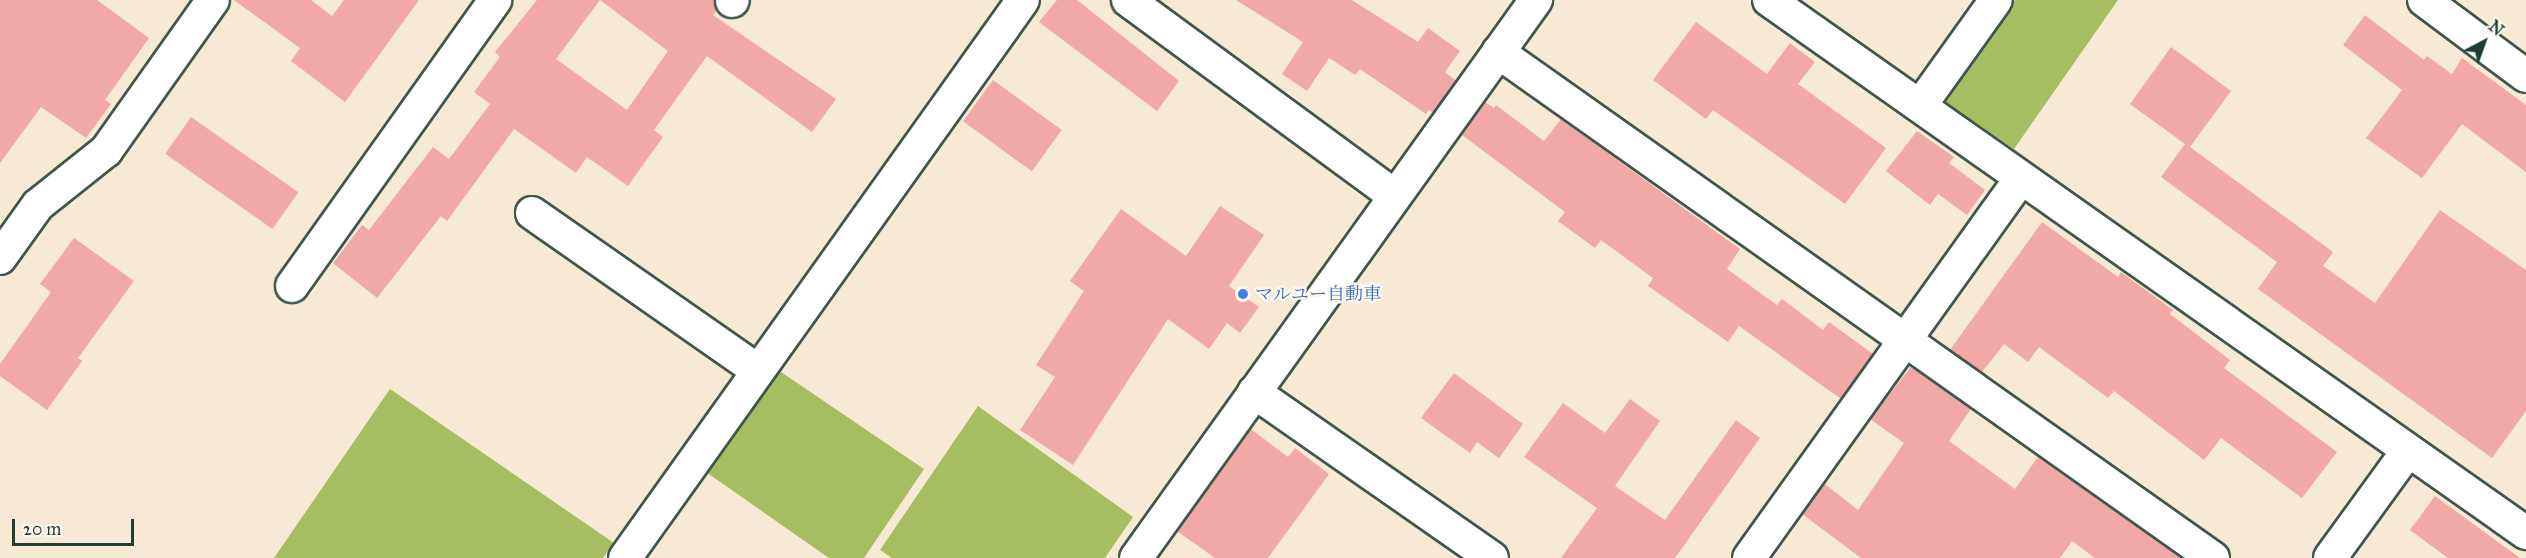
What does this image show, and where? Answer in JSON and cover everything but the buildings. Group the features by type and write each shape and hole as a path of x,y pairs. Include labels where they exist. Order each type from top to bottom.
{"street":[{"path":"0,258 38,205 106,151 213,0"},
{"path":"292,286 495,0"},
{"path":"625,558 1023,0"},
{"path":"1128,0 1393,195"},
{"path":"1136,558 1393,195 1536,0"},
{"path":"1769,0 2407,452 2526,533"},
{"path":"1920,106 1996,0"},
{"path":"2424,0 2526,76"},
{"path":"1498,52 2214,558"},
{"path":"1749,558 2021,178"},
{"path":"532,213 757,370"},
{"path":"1254,392 1492,558"},
{"path":"2330,558 2407,452"}],"green space":[{"path":"2015,0 2118,0 2014,149 1944,101"},
{"path":"778,370 924,469 864,558 829,558 706,472"},
{"path":"390,389 614,543 603,558 274,558"},
{"path":"978,406 1133,517 1105,558 892,558 880,550"}],"place":[{"name":"マルユー自動車","path":"1243,294"}]}
